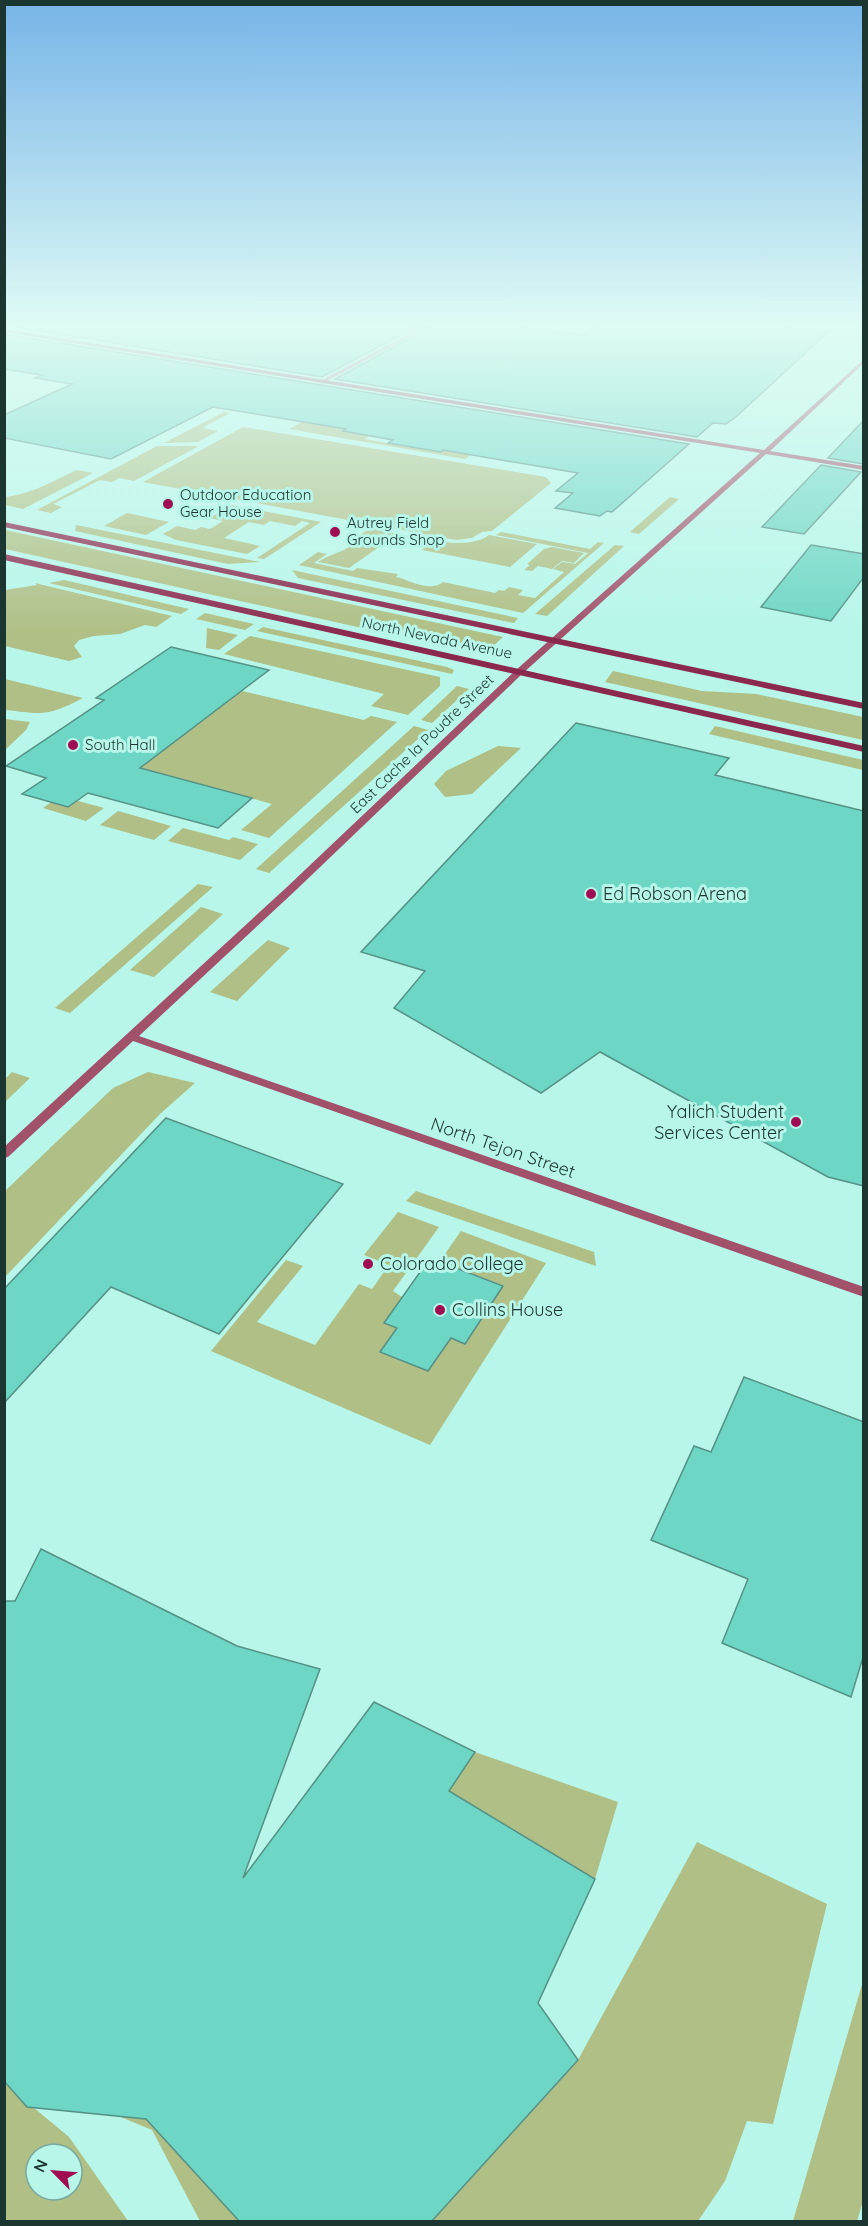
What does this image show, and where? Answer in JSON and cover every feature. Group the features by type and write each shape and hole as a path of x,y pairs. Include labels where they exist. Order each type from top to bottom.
{"main road":[{"name":"North Nevada Avenue","path":"4,524 864,706"},
{"name":"North Nevada Avenue","path":"4,556 864,749"}],"street":[{"path":"621,429 864,468"},
{"name":"East Cache la Poudre Street","path":"4,1154 291,889 519,672 790,429"},
{"name":"North Tejon Street","path":"131,1037 864,1292"}],"green space":[{"path":"191,429 218,431 198,442 164,443"},
{"path":"240,429 254,429 546,477 551,483 492,531 482,532 472,538 456,540 143,482"},
{"path":"289,429 347,429 345,430 370,435 365,439 408,447 415,442 443,450 483,446 465,459"},
{"path":"157,446 199,446 134,481 119,478 112,482 100,480 53,504 62,507 51,513 37,510"},
{"path":"76,470 93,473 23,509 5,505 5,497 32,490"},
{"path":"670,497 679,499 639,534 630,532"},
{"path":"232,505 321,522 264,559 257,558 310,523 302,521 295,526 270,521 264,525 249,522 224,538 260,546 247,554 176,540 163,534 177,526 195,530 201,527 210,529 223,521 209,518"},
{"path":"127,513 169,522 146,535 104,526"},
{"path":"76,525 260,562 228,564 75,531"},
{"path":"370,528 448,542 464,543 489,535 537,544 510,567 422,550 430,543 403,537 392,538 349,568 318,562 348,548 352,545 348,543"},
{"path":"5,530 503,637 490,649 400,630 371,630 5,549"},
{"path":"501,532 590,549 598,542 604,543 523,613 299,565 318,552 327,554 314,563 353,571 357,568 398,574 396,577 426,586 443,582 495,593 509,587 523,590 518,595 535,598 564,572 553,569 562,562 575,564 588,553 496,535"},
{"path":"615,545 624,546 547,616 535,614"},
{"path":"552,547 584,553 574,563 562,561 552,569 538,566 532,571 524,570 530,565 527,564 544,549"},
{"path":"292,570 518,618 514,623 298,578"},
{"path":"64,580 189,609 181,614 49,583"},
{"path":"35,583 172,616 156,627 145,625 120,634 79,640 74,646 82,657 69,661 5,646 5,590 37,585"},
{"path":"205,613 254,624 245,630 196,619"},
{"path":"263,627 454,670 452,674 257,631"},
{"path":"207,628 238,635 219,650 206,648"},
{"path":"250,636 440,677 440,686 408,715 371,706 384,694 224,654"},
{"path":"613,671 702,691 756,694 863,717 863,740 605,682"},
{"path":"5,679 83,698 45,713 5,710"},
{"path":"457,686 469,689 432,723 421,720"},
{"path":"242,691 364,720 371,716 397,722 269,838 241,830 272,804 106,759 150,727 183,735"},
{"path":"5,719 30,722 26,730 5,750"},
{"path":"414,726 428,730 269,873 256,869"},
{"path":"715,726 863,760 863,770 709,734"},
{"path":"498,746 521,748 472,794 445,797 434,784 446,771"},
{"path":"60,796 104,808 86,821 43,808"},
{"path":"118,811 171,826 154,840 100,825"},
{"path":"183,828 229,840 233,837 258,844 240,860 168,841"},
{"path":"198,884 213,887 70,1013 55,1008"},
{"path":"201,907 223,914 154,977 130,970"},
{"path":"268,940 290,948 237,1001 210,992"},
{"path":"12,1072 30,1078 5,1102 5,1079"},
{"path":"148,1072 195,1083 160,1114 5,1277 5,1191 113,1088"},
{"path":"416,1191 594,1252 596,1266 406,1201"},
{"path":"398,1212 439,1227 393,1291 402,1297 384,1323 397,1328 380,1352 428,1371 451,1338 466,1343 503,1286 440,1261 461,1231 546,1263 430,1445 211,1351 286,1260 303,1266 257,1322 315,1345 359,1284 372,1289 389,1265 364,1255"},
{"path":"475,1752 618,1802 595,1879 449,1791"},
{"path":"697,1842 827,1904 773,2124 747,2121 725,2181 698,2221 431,2222 578,2060"},
{"path":"863,1981 864,2198 857,2221 793,2221"},
{"path":"4,2083 73,2142 24,2142 24,2202 84,2202 84,2158 128,2221 5,2221"},
{"path":"116,2115 146,2119 240,2221 200,2221 152,2130"}],"building":[{"path":"4,429 170,429 111,459 4,438"},
{"path":"346,429 595,429 689,444 612,512 607,511 600,516 555,508 573,493 556,491 578,473 388,443 393,440 343,431"},
{"path":"646,429 706,429 697,437"},
{"path":"856,429 864,429 864,464 828,458"},
{"path":"821,465 861,472 804,534 762,527"},
{"path":"811,545 864,554 864,577 831,621 761,607"},
{"name":"South Hall","path":"171,647 269,670 140,768 252,798 218,828 88,793 68,807 22,794 46,778 6,766 104,700 96,698"},
{"name":"Ed Robson Arena","path":"576,723 729,758 715,775 864,811 864,1186 828,1177 600,1052 541,1093 394,1008 425,971 361,952"},
{"path":"166,1118 343,1184 219,1334 111,1287 4,1403 4,1289"},
{"name":"Collins House","path":"430,1258 503,1286 465,1344 451,1338 428,1371 380,1352 397,1328 384,1323"},
{"path":"744,1377 864,1422 864,1654 851,1697 722,1643 748,1579 651,1540 694,1446 711,1452"},
{"path":"41,1549 237,1646 320,1669 243,1878 374,1702 475,1752 449,1791 595,1879 538,2003 578,2060 431,2222 240,2222 146,2119 27,2107 4,2081 4,1601 15,1601"}],"place":[{"name":"Outdoor Education Gear House","path":"168,504"},
{"name":"Autrey Field Grounds Shop","path":"335,532"},
{"name":"South Hall","path":"73,745"},
{"name":"Ed Robson Arena","path":"591,894"},
{"name":"Yalich Student Services Center","path":"796,1122"},
{"name":"Colorado College","path":"368,1264"},
{"name":"Collins House","path":"440,1310"}]}
